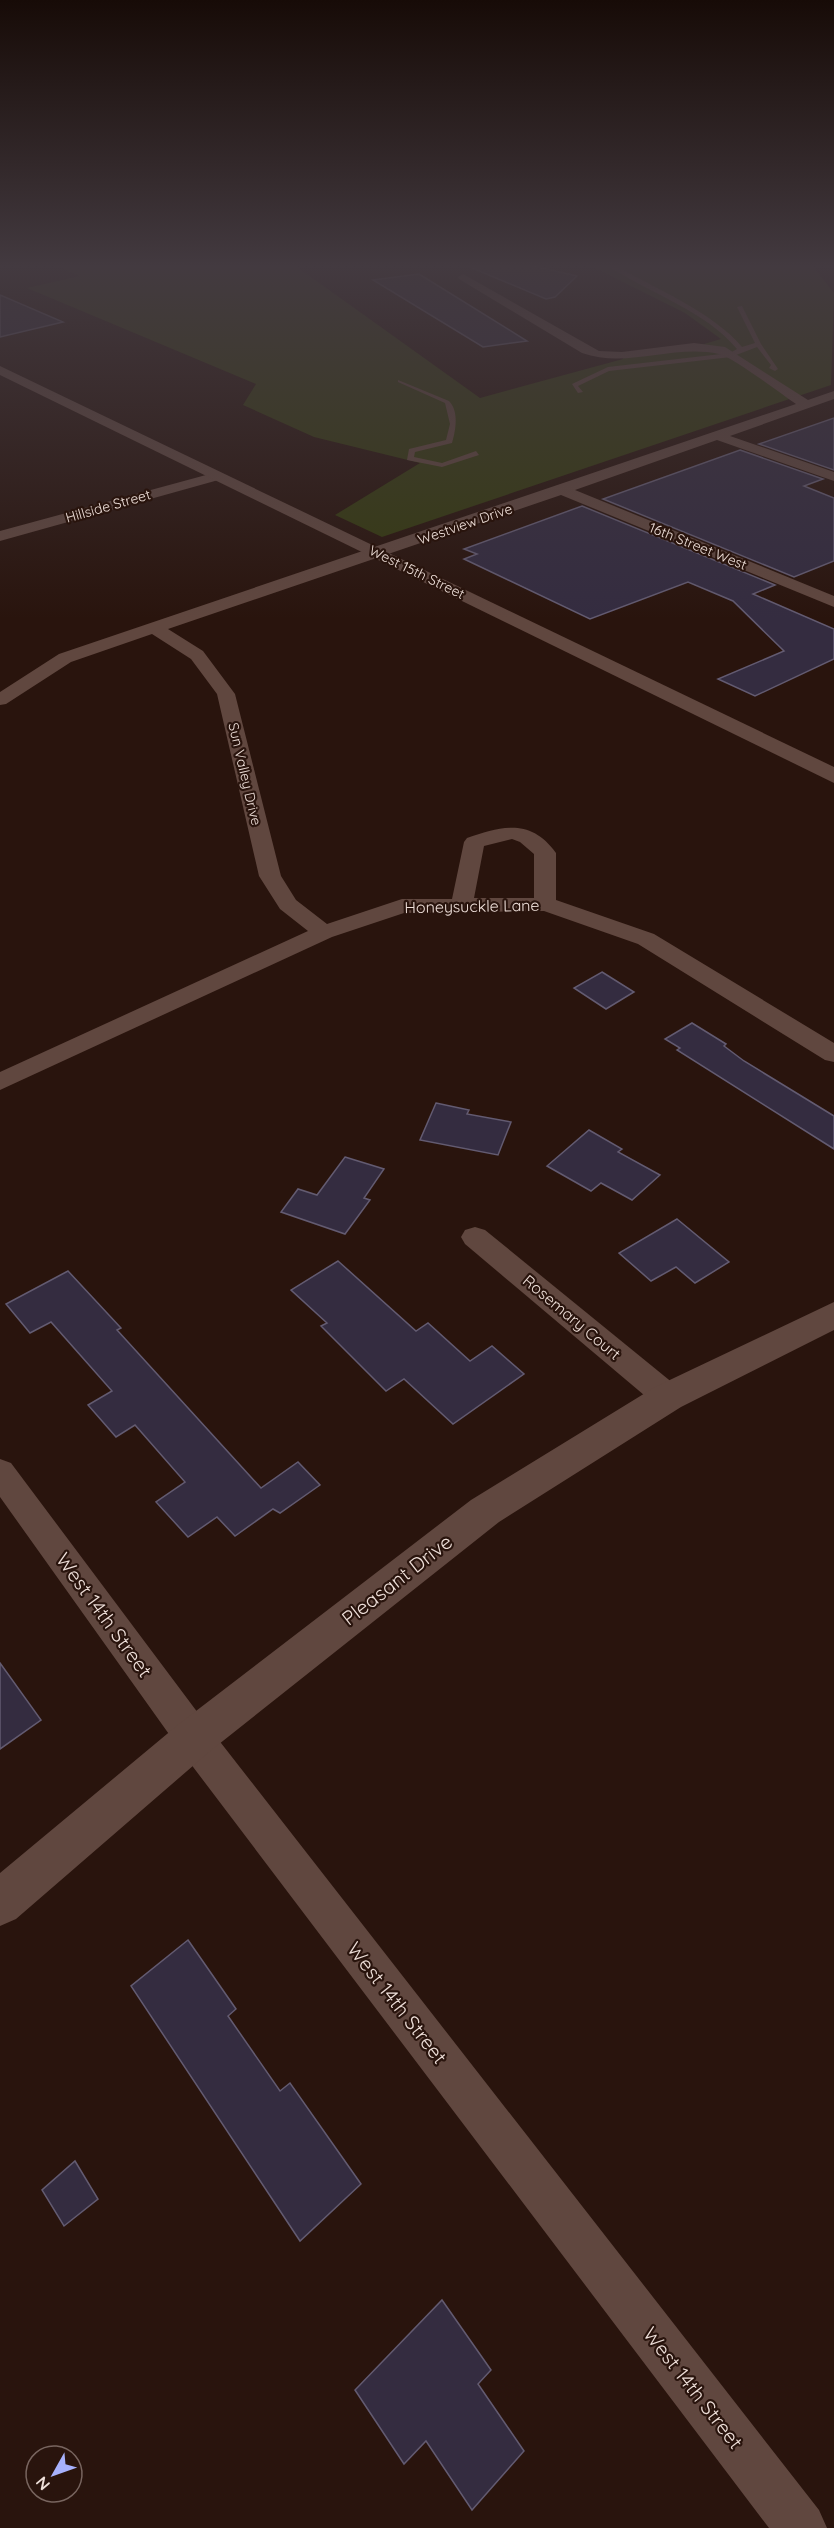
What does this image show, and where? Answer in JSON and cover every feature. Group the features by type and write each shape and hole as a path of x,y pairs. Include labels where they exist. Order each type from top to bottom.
{"street":[{"name":"West 15th Street","path":"27,383 834,776"},
{"path":"777,383 805,404"},
{"name":"Westview Drive","path":"0,700 65,658 378,553 834,395"},
{"path":"717,436 834,477"},
{"name":"Hillside Street","path":"0,536 217,476"},
{"name":"16th Street West","path":"562,490 834,602"},
{"name":"Sun Valley Drive","path":"153,627 197,655 226,694 270,876 288,904 324,932"},
{"path":"462,905 474,842 507,831 532,838 545,853 545,904"},
{"name":"Honeysuckle Lane","path":"0,1082 324,932 402,906 545,904 646,939 834,1054"},
{"name":"Rosemary Court","path":"476,1237 668,1397"},
{"name":"Pleasant Drive","path":"0,1903 194,1738 485,1511 668,1397 834,1315"},
{"name":"West 14th Street","path":"0,1472 194,1738 801,2528"}],"lane":[{"path":"404,383 447,402 450,405 453,424 449,441 412,451 410,458 442,465 476,453"},
{"path":"578,383 574,385 580,392"}],"green space":[{"path":"254,383 459,383 480,398 535,383 831,383 831,385 382,537 335,515 420,463 314,437 243,405 256,384"}],"building":[{"path":"834,418 834,470 759,444"},
{"path":"740,450 823,479 804,486 834,498 834,561 794,577 603,499"},
{"path":"582,506 775,585 753,594 834,629 834,659 755,696 718,679 784,651 733,601 688,582 590,619 464,559 477,554 464,549"},
{"path":"602,972 634,992 606,1009 574,988"},
{"path":"692,1023 726,1044 724,1046 744,1061 834,1116 834,1149 677,1050 680,1048 665,1039"},
{"path":"436,1103 469,1110 467,1114 511,1122 498,1155 420,1140"},
{"path":"589,1130 622,1149 618,1152 660,1175 632,1200 601,1183 591,1191 547,1166"},
{"path":"345,1157 384,1169 364,1198 370,1200 345,1234 281,1212 298,1189 317,1195"},
{"path":"677,1219 729,1262 695,1283 676,1267 651,1281 619,1253"},
{"path":"338,1261 416,1331 428,1323 470,1361 492,1346 524,1374 453,1424 404,1379 386,1391 321,1326 327,1323 291,1290"},
{"path":"68,1271 121,1328 117,1330 261,1488 298,1462 320,1485 280,1513 273,1509 235,1536 217,1517 188,1537 156,1502 185,1482 135,1425 116,1437 88,1405 112,1391 51,1322 30,1333 6,1304"},
{"path":"0,1663 41,1720 0,1749"},
{"path":"188,1940 236,2009 228,2016 280,2091 290,2083 361,2184 300,2241 131,1986"},
{"path":"75,2161 98,2199 64,2226 42,2190"},
{"path":"442,2300 491,2370 478,2384 524,2451 472,2510 426,2441 404,2464 355,2390"}]}
